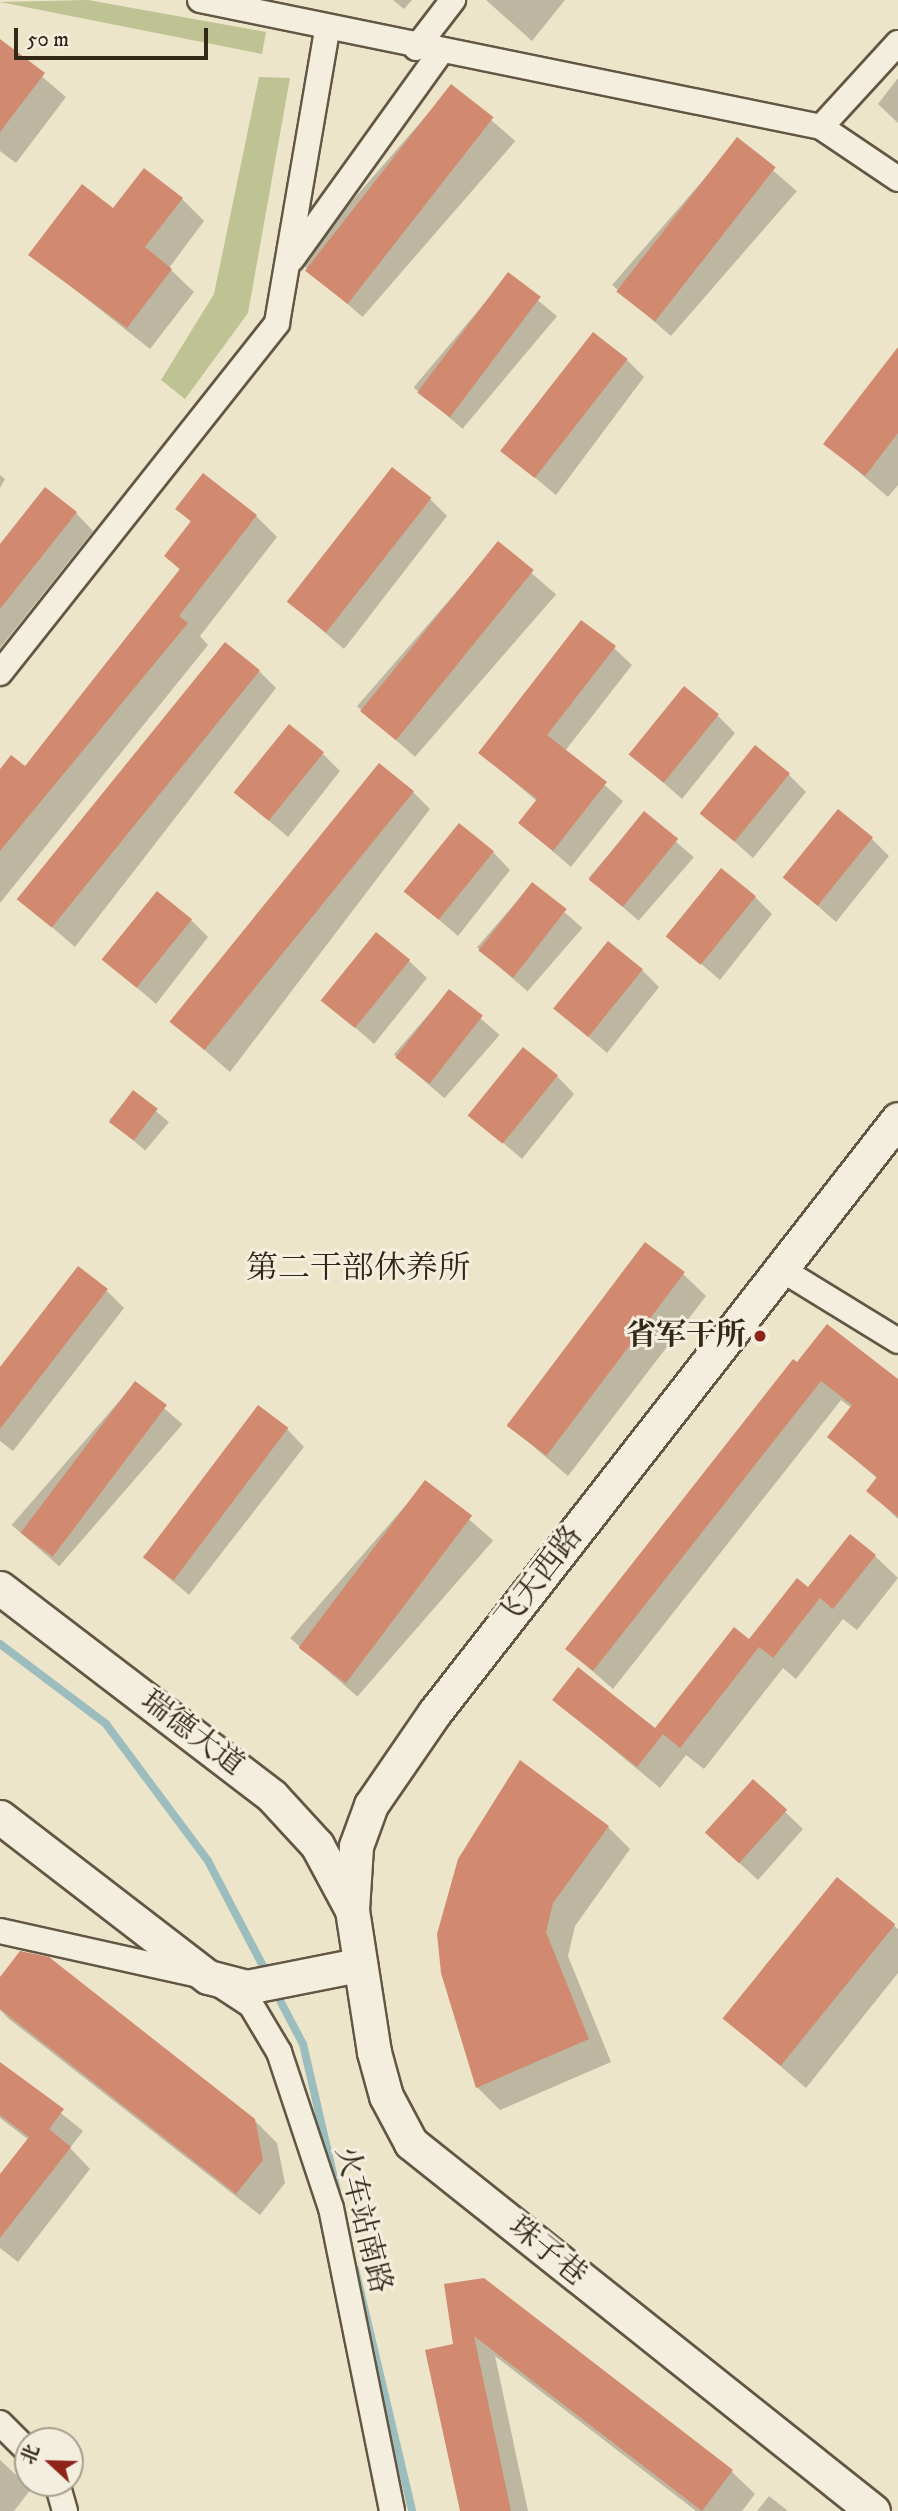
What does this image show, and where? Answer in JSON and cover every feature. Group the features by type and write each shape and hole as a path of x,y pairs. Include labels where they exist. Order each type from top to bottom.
{"street":[{"path":"200,0 265,7 327,31 821,127 898,179"},
{"path":"287,265 428,50 453,0"},
{"path":"0,673 277,323 327,31"},
{"path":"821,127 898,43"},
{"name":"飞天西路","path":"352,1910 356,1846 371,1805 435,1712 898,1119"},
{"path":"781,1269 898,1341"},
{"name":"瑞德大道","path":"0,1588 272,1796 317,1845 352,1910"},
{"path":"0,1817 208,1977"},
{"name":"珠子巷","path":"352,1910 358,1965 386,2096 411,2143 873,2511"},
{"path":"0,1931 247,1987 358,1965"},
{"name":"火车站南路","path":"208,1977 251,2005 279,2052 305,2123 331,2208 392,2511"},
{"path":"0,2423 14,2437"}],"green space":[{"path":"88,0 266,32 262,54 0,2"},
{"path":"259,77 290,78 248,313 185,399 161,380 214,294"}],"building":[{"path":"0,39 45,73 0,132"},
{"path":"451,84 494,117 348,304 305,271"},
{"path":"737,137 776,167 655,322 616,291"},
{"path":"144,168 183,198 145,247 172,269 127,328 28,255 82,184 113,208"},
{"path":"508,272 541,297 450,417 417,393"},
{"path":"593,332 628,359 535,478 500,451"},
{"path":"898,347 898,433 865,476 823,444"},
{"path":"392,467 431,498 326,633 287,602"},
{"path":"203,473 257,515 179,616 188,623 0,851 0,769 11,755 25,766 180,569 164,556 191,521 175,509"},
{"path":"45,487 77,512 0,609 0,544"},
{"path":"498,541 534,570 396,740 360,711"},
{"path":"581,620 616,646 547,735 607,782 553,851 518,823 537,799 478,753"},
{"path":"225,642 260,670 52,928 17,899"},
{"path":"684,686 719,714 664,783 629,754"},
{"path":"289,724 324,752 269,821 234,792"},
{"path":"755,745 790,773 735,842 700,813"},
{"path":"379,763 414,791 204,1050 169,1022"},
{"path":"838,809 873,837 818,906 783,877"},
{"path":"644,811 678,839 623,907 589,879"},
{"path":"459,823 494,851 439,920 404,891"},
{"path":"721,868 756,896 701,965 666,936"},
{"path":"532,882 567,909 513,978 478,951"},
{"path":"157,891 192,919 137,988 102,959"},
{"path":"376,932 410,960 355,1028 321,1000"},
{"path":"608,941 643,969 588,1037 553,1009"},
{"path":"449,989 483,1015 429,1084 395,1058"},
{"path":"523,1047 558,1075 503,1144 468,1115"},
{"path":"133,1090 158,1109 134,1141 109,1122"},
{"path":"645,1242 685,1272 547,1456 507,1426"},
{"path":"78,1266 108,1289 0,1429 0,1367"},
{"path":"827,1324 898,1379 898,1517 866,1491 877,1477 827,1437 852,1405 821,1381 593,1671 565,1649 793,1359 797,1362"},
{"path":"135,1381 167,1405 53,1557 21,1533"},
{"path":"258,1405 288,1428 173,1580 143,1558"},
{"path":"425,1480 472,1516 346,1683 299,1648"},
{"path":"850,1534 876,1555 833,1609 820,1598 773,1658 759,1647 680,1748 663,1734 637,1767 552,1700 578,1667 655,1728 734,1627 749,1639 797,1578 808,1587"},
{"path":"520,1760 609,1826 553,1903 546,1932 589,2039 476,2088 441,1973 437,1934 458,1859"},
{"path":"753,1779 787,1810 739,1863 705,1833"},
{"path":"837,1877 895,1924 781,2066 722,2018"},
{"path":"20,1951 49,1957 255,2119 263,2160 236,2194 0,2009 0,1977"},
{"path":"0,2062 64,2109 49,2129 71,2147 0,2238 0,2174 29,2137 0,2115"},
{"path":"484,2278 733,2470 702,2511 474,2336 511,2511 460,2511 425,2350 453,2344 444,2284"}],"waterway":[{"path":"0,1644 106,1724 208,1861 268,1976"},
{"path":"275,1991 303,2044 337,2191"},
{"path":"355,2269 412,2511"}],"place":[{"name":"省军干所","path":"760,1336"}],"district":[{"name":"第二干部休养所","path":"358,1269"}]}
